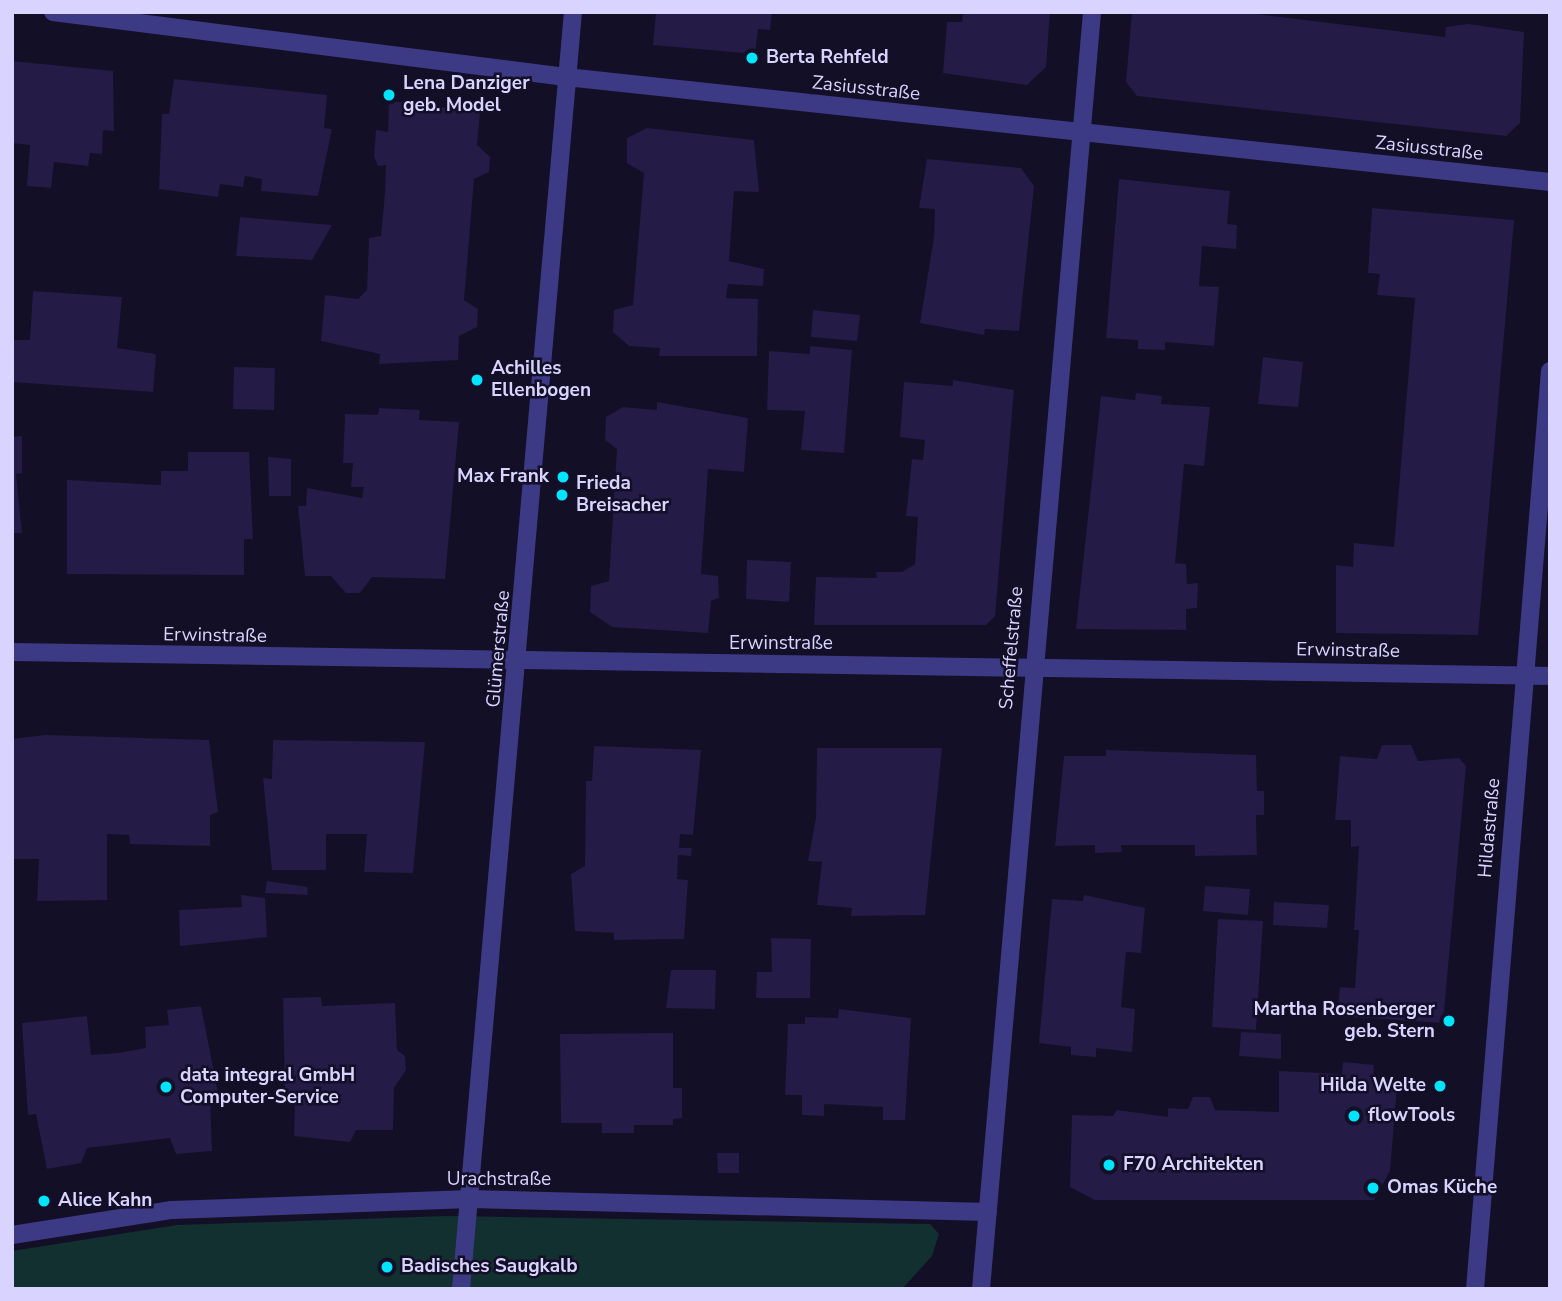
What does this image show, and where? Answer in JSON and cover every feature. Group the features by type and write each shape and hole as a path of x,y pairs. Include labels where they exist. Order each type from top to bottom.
{"street":[{"name":"Zasiusstraße","path":"53,12 566,76 1080,134 1550,182"},
{"name":"Glümerstraße","path":"461,1289 519,663 573,12"},
{"name":"Scheffelstraße","path":"981,1289 1031,666 1092,12"},
{"name":"Hildastraße","path":"1475,1289 1550,371"},
{"name":"Erwinstraße","path":"12,652 519,663 1031,666 1550,676"},
{"name":"Urachstraße","path":"12,1235 172,1210 470,1199 988,1212"}],"green space":[{"path":"445,1216 930,1224 939,1234 932,1256 902,1289 12,1289 12,1251 177,1225"}],"building":[{"path":"656,12 772,12 770,30 758,29 755,54 653,45"},
{"path":"963,12 1050,12 1046,67 1027,85 943,73 947,22 962,22"},
{"path":"1132,12 1240,12 1445,37 1446,27 1468,24 1524,32 1520,123 1506,136 1137,96 1126,82"},
{"path":"12,61 113,71 114,131 103,130 102,154 90,153 88,166 54,162 51,188 27,186 30,145 12,143"},
{"path":"174,79 327,95 324,128 332,129 318,196 261,191 262,179 245,176 243,187 220,184 218,197 159,189 162,114 169,114"},
{"path":"389,101 480,112 477,145 490,157 489,172 474,179 464,300 478,309 477,327 459,336 458,360 379,364 380,354 321,341 325,295 358,299 367,290 369,238 381,236 385,193 386,165 378,166 374,156 376,130 388,132"},
{"path":"647,128 754,140 759,192 734,191 729,261 764,269 763,286 728,284 726,298 758,299 757,356 659,356 660,348 629,346 613,332 614,310 633,305 644,173 627,163 627,138"},
{"path":"927,159 1021,168 1034,186 1019,331 985,329 984,335 920,323 934,237 935,209 919,208"},
{"path":"1119,179 1230,191 1227,224 1237,225 1236,249 1202,246 1199,286 1219,287 1214,346 1165,342 1165,350 1138,349 1138,340 1106,338"},
{"path":"1372,208 1514,220 1478,635 1336,633 1336,565 1353,567 1354,543 1394,547 1415,298 1377,295 1380,274 1368,273"},
{"path":"240,217 332,225 312,260 236,256"},
{"path":"33,291 122,297 117,348 156,354 153,392 12,382 12,340 30,340"},
{"path":"813,310 860,315 857,341 811,337"},
{"path":"810,346 852,350 844,453 801,450 805,411 767,410 769,351 810,354"},
{"path":"1263,357 1303,362 1298,407 1258,404"},
{"path":"234,367 275,368 274,410 233,409"},
{"path":"953,380 1014,390 995,616 986,625 814,625 816,577 877,578 876,572 902,572 915,564 918,517 906,516 912,459 923,460 925,440 900,437 904,382 953,386"},
{"path":"1136,393 1162,396 1161,404 1210,407 1204,466 1184,464 1175,563 1186,564 1187,584 1198,583 1197,608 1186,609 1186,630 1076,629 1101,396 1135,400"},
{"path":"657,402 748,418 744,472 708,469 701,574 718,576 719,598 711,601 708,633 612,627 590,612 591,586 609,581 617,449 605,440 606,417 623,407 657,410"},
{"path":"379,408 420,410 419,420 459,422 445,579 372,577 360,593 346,593 331,576 305,576 298,506 306,506 307,488 362,498 364,487 351,487 353,463 343,463 345,414 378,415"},
{"path":"22,436 22,473 16,474 22,533 12,533 12,437"},
{"path":"188,452 249,452 253,539 244,539 244,575 67,574 67,480 161,485 161,471 188,471"},
{"path":"268,457 291,459 291,496 269,496"},
{"path":"747,560 791,562 789,602 746,599"},
{"path":"45,735 209,740 218,812 210,815 210,846 130,844 129,835 107,834 107,900 37,901 39,859 12,859 12,739"},
{"path":"273,740 425,742 413,873 364,872 367,834 326,834 326,870 272,870 263,778 272,779"},
{"path":"1382,745 1411,745 1418,761 1459,758 1466,766 1443,1023 1337,1016 1340,987 1355,988 1359,930 1354,930 1359,846 1351,847 1351,820 1335,820 1340,756 1377,759"},
{"path":"594,746 701,750 693,835 680,834 679,848 692,848 691,856 678,855 677,879 688,880 684,939 614,940 614,933 575,931 571,874 585,866 586,781 592,781"},
{"path":"817,748 942,748 925,915 851,916 852,908 817,905 822,862 808,861 816,818"},
{"path":"1106,750 1256,755 1257,791 1264,791 1264,815 1256,815 1257,855 1195,856 1195,845 1121,845 1122,852 1095,853 1095,845 1055,846 1064,756 1106,756"},
{"path":"267,881 307,887 308,895 265,893"},
{"path":"1205,886 1250,889 1248,915 1203,911"},
{"path":"241,895 265,898 267,937 180,946 179,910 242,907"},
{"path":"1084,895 1145,908 1141,953 1126,952 1121,1007 1135,1009 1132,1052 1096,1048 1096,1057 1071,1055 1071,1047 1039,1043 1052,899 1083,901"},
{"path":"1274,902 1329,905 1327,928 1273,925"},
{"path":"1218,919 1263,921 1256,1030 1212,1027"},
{"path":"771,938 811,939 810,998 756,998 757,972 772,972"},
{"path":"671,970 716,970 715,1009 666,1008"},
{"path":"321,997 322,1006 395,1003 397,1050 405,1056 406,1070 394,1088 393,1130 356,1130 350,1142 294,1136 295,1100 285,1100 283,998"},
{"path":"201,1006 218,1093 210,1096 212,1151 176,1154 170,1138 87,1148 81,1163 47,1169 36,1114 28,1115 22,1023 87,1016 91,1055 118,1053 146,1048 145,1027 169,1025 167,1010"},
{"path":"839,1009 911,1018 905,1120 883,1120 883,1107 824,1104 824,1116 802,1115 802,1095 785,1095 788,1024 805,1024 805,1017 838,1018"},
{"path":"1241,1032 1281,1034 1281,1059 1239,1056"},
{"path":"673,1033 673,1088 682,1088 682,1118 673,1119 673,1125 634,1125 634,1133 602,1133 602,1123 561,1123 560,1034"},
{"path":"1343,1062 1374,1065 1373,1080 1397,1086 1390,1171 1374,1200 1095,1200 1070,1187 1072,1115 1113,1116 1117,1110 1168,1117 1168,1108 1188,1109 1193,1097 1210,1097 1215,1110 1279,1112 1279,1071 1342,1074"},
{"path":"717,1153 739,1153 739,1173 718,1173"}],"place":[{"name":"Berta Rehfeld","path":"752,58"},
{"name":"Lena Danziger geb. Model","path":"389,95"},
{"name":"Achilles Ellenbogen","path":"477,380"},
{"name":"Max Frank","path":"563,477"},
{"name":"Frieda Breisacher","path":"562,495"},
{"name":"Martha Rosenberger geb. Stern","path":"1449,1021"},
{"name":"Hilda Welte","path":"1440,1086"},
{"name":"data integral GmbH Computer-Service","path":"166,1087"},
{"name":"flowTools","path":"1354,1116"},
{"name":"F70 Architekten","path":"1109,1165"},
{"name":"Omas Küche","path":"1373,1188"},
{"name":"Alice Kahn","path":"44,1201"},
{"name":"Badisches Saugkalb","path":"387,1267"}]}
